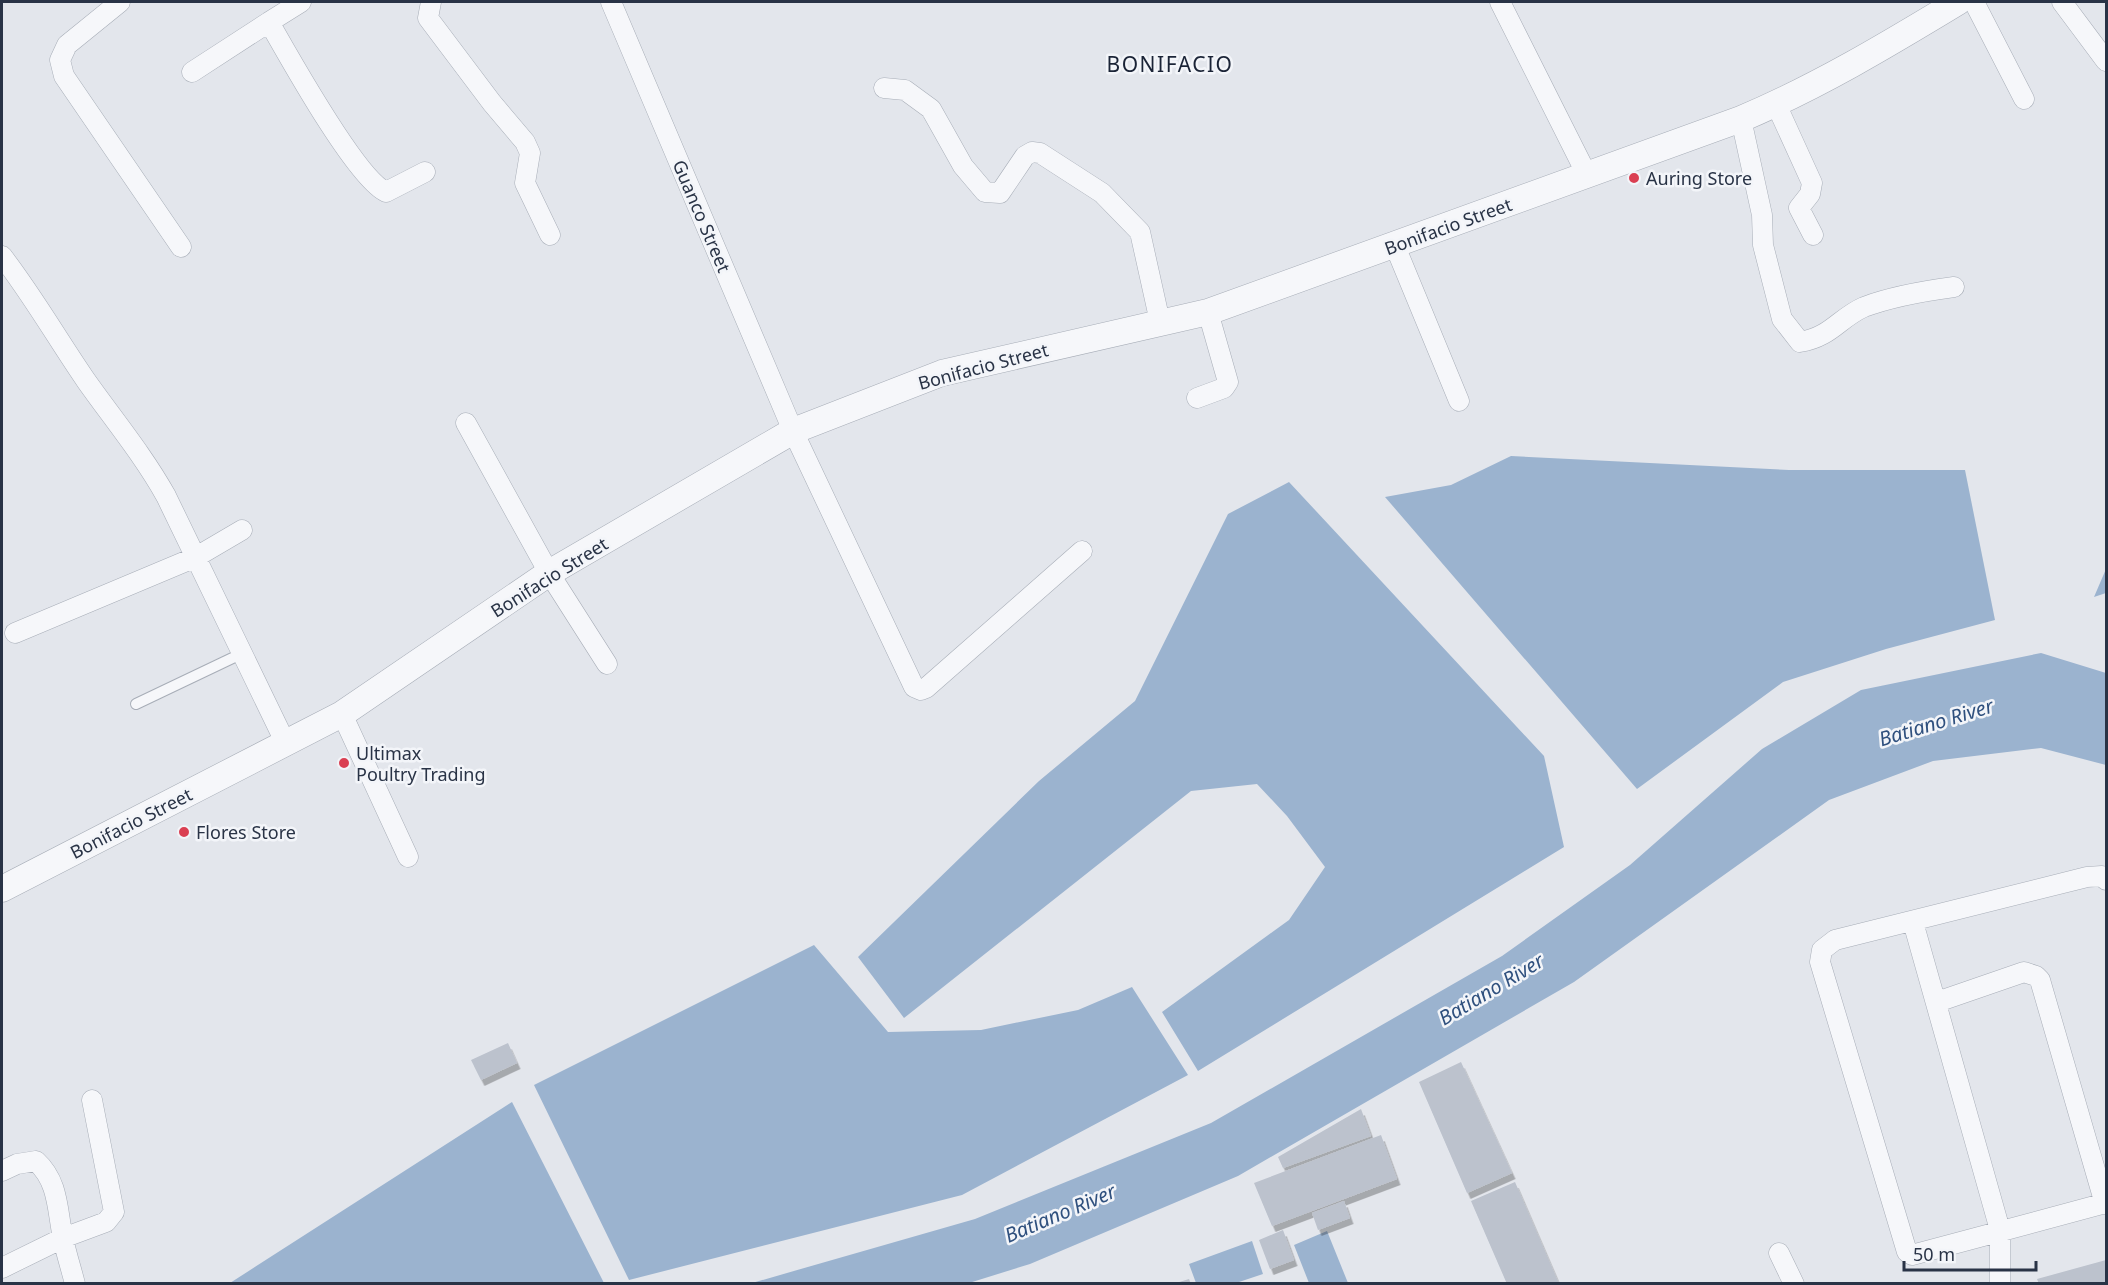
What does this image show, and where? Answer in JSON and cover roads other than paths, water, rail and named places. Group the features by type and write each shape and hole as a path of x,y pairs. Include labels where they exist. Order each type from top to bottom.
{"street":[{"path":"120,2 67,45 60,60 64,76 181,247"},
{"path":"192,72 301,2"},
{"path":"431,2 428,18 492,104 525,142 530,153 525,183 550,235"},
{"name":"Guanco Street","path":"611,2 793,432 914,687 921,690 926,688 1082,551"},
{"path":"1500,2 1587,175"},
{"name":"Bonifacio Street","path":"2,889 342,714 549,573 793,432 942,373 1208,312 1741,119 1852,66 1958,2"},
{"path":"1974,2 2024,99"},
{"path":"2062,2 2106,61"},
{"path":"269,22 341,139 375,187 386,192 425,172"},
{"path":"884,88 905,90 931,109 963,166 985,192 1000,193 1025,156 1032,152 1040,153 1102,194 1140,232 1160,322"},
{"path":"1776,104 1812,183 1810,194 1799,208 1813,235"},
{"path":"1741,119 1762,215 1763,245 1782,319 1800,342 1818,339 1862,308 1915,292 1954,287"},
{"path":"1395,246 1459,401"},
{"path":"2,256 26,287 87,381 145,459 196,557 286,744"},
{"path":"1197,398 1224,388 1228,382 1208,312"},
{"path":"466,423 549,573 607,664"},
{"path":"15,633 196,557 242,530"},
{"path":"342,714 408,857"},
{"path":"1937,1002 2024,972 2040,980 2106,1203 1912,1255 1906,1252 1820,962 1822,950 1835,940 2087,877 2102,876 2106,880"},
{"path":"1913,922 2000,1230 2000,1284"},
{"path":"2,1268 63,1238 106,1222 114,1212 92,1100"},
{"path":"2,1172 17,1164 36,1161 47,1172 55,1190 63,1238 75,1284"},
{"path":"1779,1253 1794,1284"}],"lane":[{"path":"136,704 243,653"}],"water":[{"path":"1511,456 1789,470 1965,470 1995,620 1886,649 1783,682 1637,789 1385,497 1451,485"},
{"path":"1289,482 1544,756 1564,847 1198,1071 1162,1012 1289,920 1325,867 1287,816 1257,784 1191,791 904,1018 858,957 1039,781 1135,701 1228,514"},
{"path":"2106,569 2106,593 2094,597"},
{"name":"Batiano River","path":"2041,653 2106,673 2106,765 2041,748 1933,761 1829,800 1574,982 1238,1176 1030,1264 969,1283 752,1283 975,1219 1211,1123 1502,956 1630,865 1762,749 1861,690"},
{"path":"814,945 888,1032 981,1030 1078,1010 1132,987 1188,1075 962,1195 629,1280 534,1085"},
{"path":"512,1102 604,1283 230,1283"},
{"path":"1327,1231 1348,1283 1309,1283 1294,1245"},
{"path":"1252,1241 1263,1274 1236,1283 1196,1283 1189,1264"}],"place":[{"name":"Auring Store","path":"1634,178"},
{"name":"Ultimax Poultry Trading","path":"344,763"},
{"name":"Flores Store","path":"184,832"}],"district":[{"name":"BONIFACIO","path":"1170,64"}]}
